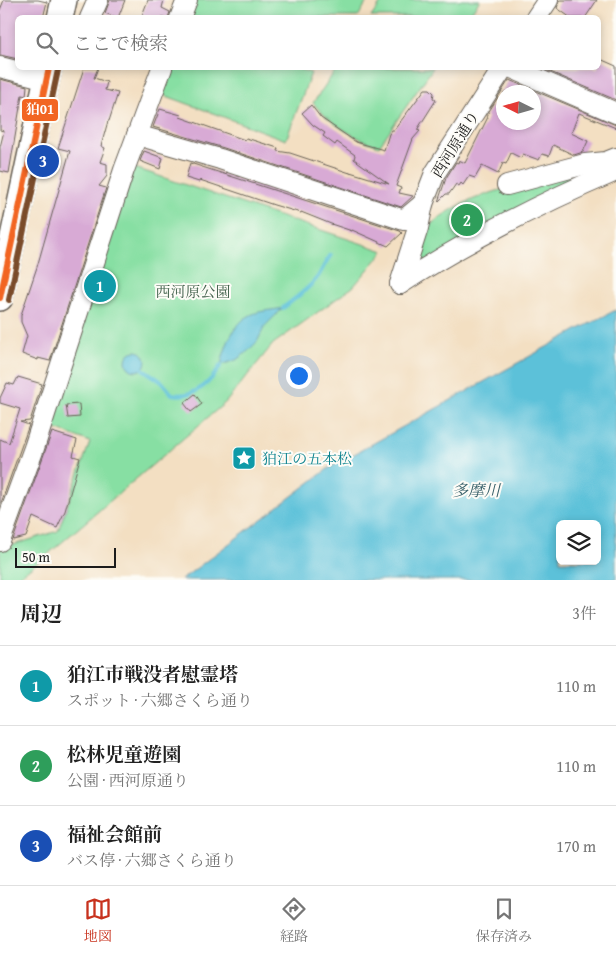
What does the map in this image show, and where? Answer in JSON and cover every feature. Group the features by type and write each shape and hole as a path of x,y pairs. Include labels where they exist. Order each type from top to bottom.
{"main road":[{"path":"61,15 64,0"},
{"path":"0,298 48,73"}],"street":[{"path":"91,15 98,0"},
{"path":"181,15 186,0"},
{"path":"538,15 548,0"},
{"path":"0,67 15,69"},
{"path":"24,70 48,73"},
{"path":"0,540 34,448 137,135 161,70"},
{"name":"西河原通り","path":"502,70 435,173 423,204 418,228 400,284 435,261 499,226 616,171"},
{"path":"517,70 616,113"},
{"path":"137,135 404,220 423,204"},
{"path":"507,185 585,164 606,162 616,158"}],"green space":[{"path":"196,0 368,0 359,15 190,15"},
{"path":"383,0 480,0 469,15 372,15"},
{"path":"169,70 302,70 311,73 286,140 161,94"},
{"path":"336,70 432,70 379,146 361,139 335,124 313,103"},
{"name":"西河原公園","path":"132,167 384,251 353,287 273,344 226,402 47,555 14,580 0,580 0,549 58,531 90,442 48,426"},
{"path":"603,169 410,271 424,231 444,214 464,203 510,187"}],"water":[{"path":"283,308 265,326 257,342 247,352 236,360 221,365 232,333 243,320 259,312"},
{"name":"多摩川","path":"616,310 616,580 181,580 329,468"},
{"path":"132,351 140,351 146,357 146,365 140,371 132,371 126,365 126,357"}],"building":[{"path":"4,0 38,0 47,2 44,15 15,15 15,58 0,55 0,10"},
{"path":"110,0 125,0 119,15 105,13"},
{"path":"148,0 164,0 162,8 170,12 169,15 142,15"},
{"path":"560,0 597,0 587,15 567,15 557,8"},
{"path":"601,59 616,66 616,100 546,70 601,70"},
{"path":"83,70 97,70 94,78 107,82 105,90 118,93 101,146 105,148 100,162 107,164 107,176 99,186 106,188 50,361 38,358 38,360 22,354 27,336 21,322 21,315 37,267 70,151 58,148"},
{"path":"0,79 27,86 26,96 22,95 9,173 0,171 0,147 4,131 0,130"},
{"path":"509,80 521,85 506,85"},
{"path":"425,89 430,89 434,93 433,98 436,100 417,130 420,131 413,139 396,186 401,188 399,193 413,196 401,207 224,148 153,127 160,109 181,115 180,117 245,140 246,138 278,148 277,151 290,153 389,184 354,159 355,155 337,142 335,145 323,136 325,133 313,125 302,113 311,105 321,118 356,142 384,150 389,134"},
{"path":"541,93 616,125 616,128 579,113 571,133 588,141 583,152 574,155 553,145 549,156 542,154 539,160 523,154 521,158 511,153 506,164 503,163 498,174 482,166 475,178 469,176 463,185 461,183 459,186 456,184 449,194 446,194 438,202 446,178 456,162 458,163 459,160 465,163 488,117 486,116 496,100 496,130 541,130"},
{"path":"144,151 163,158 160,169 140,161"},
{"path":"190,163 402,233 388,246 352,230 301,212 200,180 199,182 186,178"},
{"path":"18,377 42,384 30,421 20,422 29,425 0,506 0,439 9,443 20,409 0,403 0,398 7,383 14,385"},
{"path":"195,394 202,404 191,412 184,403"},
{"path":"79,404 80,417 68,418 66,405"},
{"path":"52,432 77,440 73,456 80,458 65,511 57,528 33,517 26,537 13,540"}],"waterway":[{"path":"283,308 312,284 331,255"},
{"path":"143,369 162,382 172,394 180,395 195,392 207,384 221,365"}],"transit line":[{"name":"狛01","path":"0,298 49,70"},
{"path":"9,300 58,70"}],"place":[{"name":"福祉会館前","path":"43,161"},
{"name":"松林児童遊園","path":"467,220"},
{"name":"狛江市戦没者慰霊塔","path":"100,286"},
{"name":"狛江の五本松","path":"244,458"}]}
